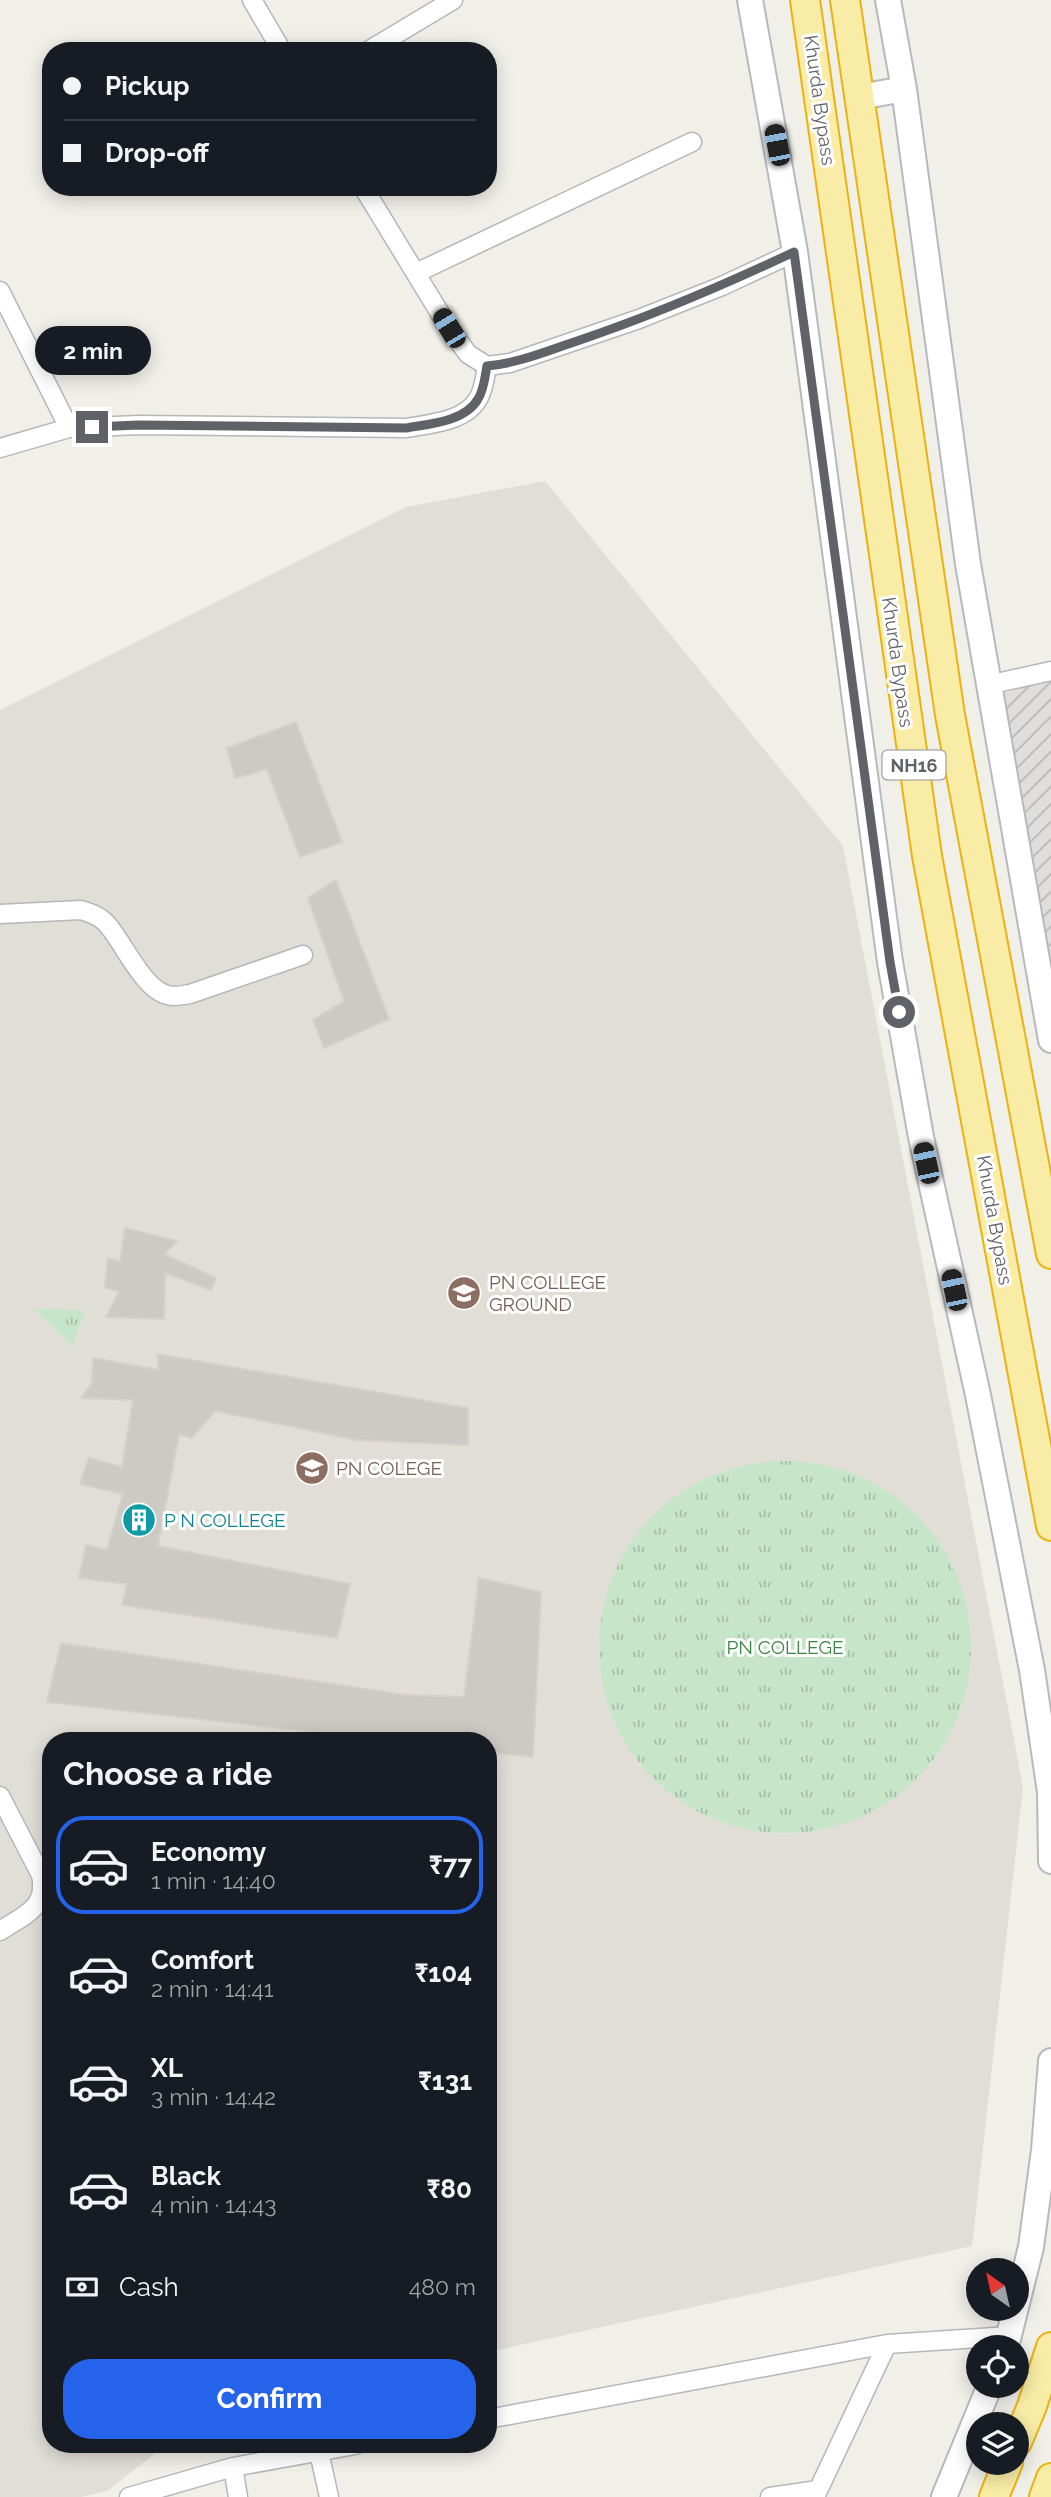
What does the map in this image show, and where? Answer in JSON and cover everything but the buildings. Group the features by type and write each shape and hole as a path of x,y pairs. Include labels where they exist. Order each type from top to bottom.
{"highway":[{"name":"Khurda Bypass","path":"805,0 927,856 1051,1526"},
{"name":"Khurda Bypass","path":"845,0 950,715 1051,1254"},
{"path":"1029,2413 1051,2347"},
{"path":"994,2497 1003,2475"},
{"path":"1044,2497 1051,2478"}],"main road":[{"path":"750,0 794,252 890,962 921,1137 978,1395 1032,1670 1050,1792 1051,1861"},
{"path":"888,0 904,89 966,550 1051,1040"},
{"path":"860,97 904,89"},
{"path":"1010,2335 1031,2247 1044,2150 1051,2061"},
{"path":"944,2497 985,2398"}],"street":[{"path":"252,0 277,42"},
{"path":"383,42 453,0"},
{"path":"416,273 691,142"},
{"path":"369,196 468,354 487,366 510,363 639,319 722,286 794,252"},
{"path":"0,292 69,428"},
{"path":"0,448 69,428 139,425 406,428 443,422 466,411 478,399 487,366"},
{"path":"989,685 1051,671"},
{"path":"0,914 69,911 93,914 104,921 148,983 159,992 172,996 190,994 303,955"},
{"path":"0,1796 42,1879"},
{"path":"0,1931 35,1907 42,1898"},
{"path":"497,2417 887,2344 966,2343"},
{"path":"770,2497 816,2493 887,2344"},
{"path":"130,2497 233,2467 313,2453"},
{"path":"319,2453 329,2497"},
{"path":"233,2467 238,2497"}],"shaded area":[{"name":"PN COLLEGE GROUND","path":"545,481 843,846 1023,1787 972,2246 497,2350 497,1732 42,1732 42,2453 156,2453 107,2491 81,2497 0,2497 0,710 406,507"},
{"path":"1051,676 1051,979 985,701"}],"green space":[{"path":"34,1308 85,1311 72,1347"},
{"name":"PN COLLEGE","path":"785,1461 821,1465 856,1475 888,1492 917,1515 940,1544 957,1576 967,1611 971,1647 967,1683 957,1718 940,1750 917,1779 888,1802 856,1819 821,1829 785,1833 749,1829 714,1819 682,1802 653,1779 630,1750 613,1718 603,1683 599,1647 603,1611 613,1576 630,1544 653,1515 682,1492 714,1475 749,1465"}],"place":[{"name":"PN COLLEGE GROUND","path":"464,1293"},
{"name":"PN COLEGE","path":"312,1468"},
{"name":"P N COLLEGE","path":"139,1520"}],"route":[{"path":"92,427 139,425 406,428 443,422 466,411 478,399 487,366 510,363 639,319 722,286 794,252 899,1012"}]}
